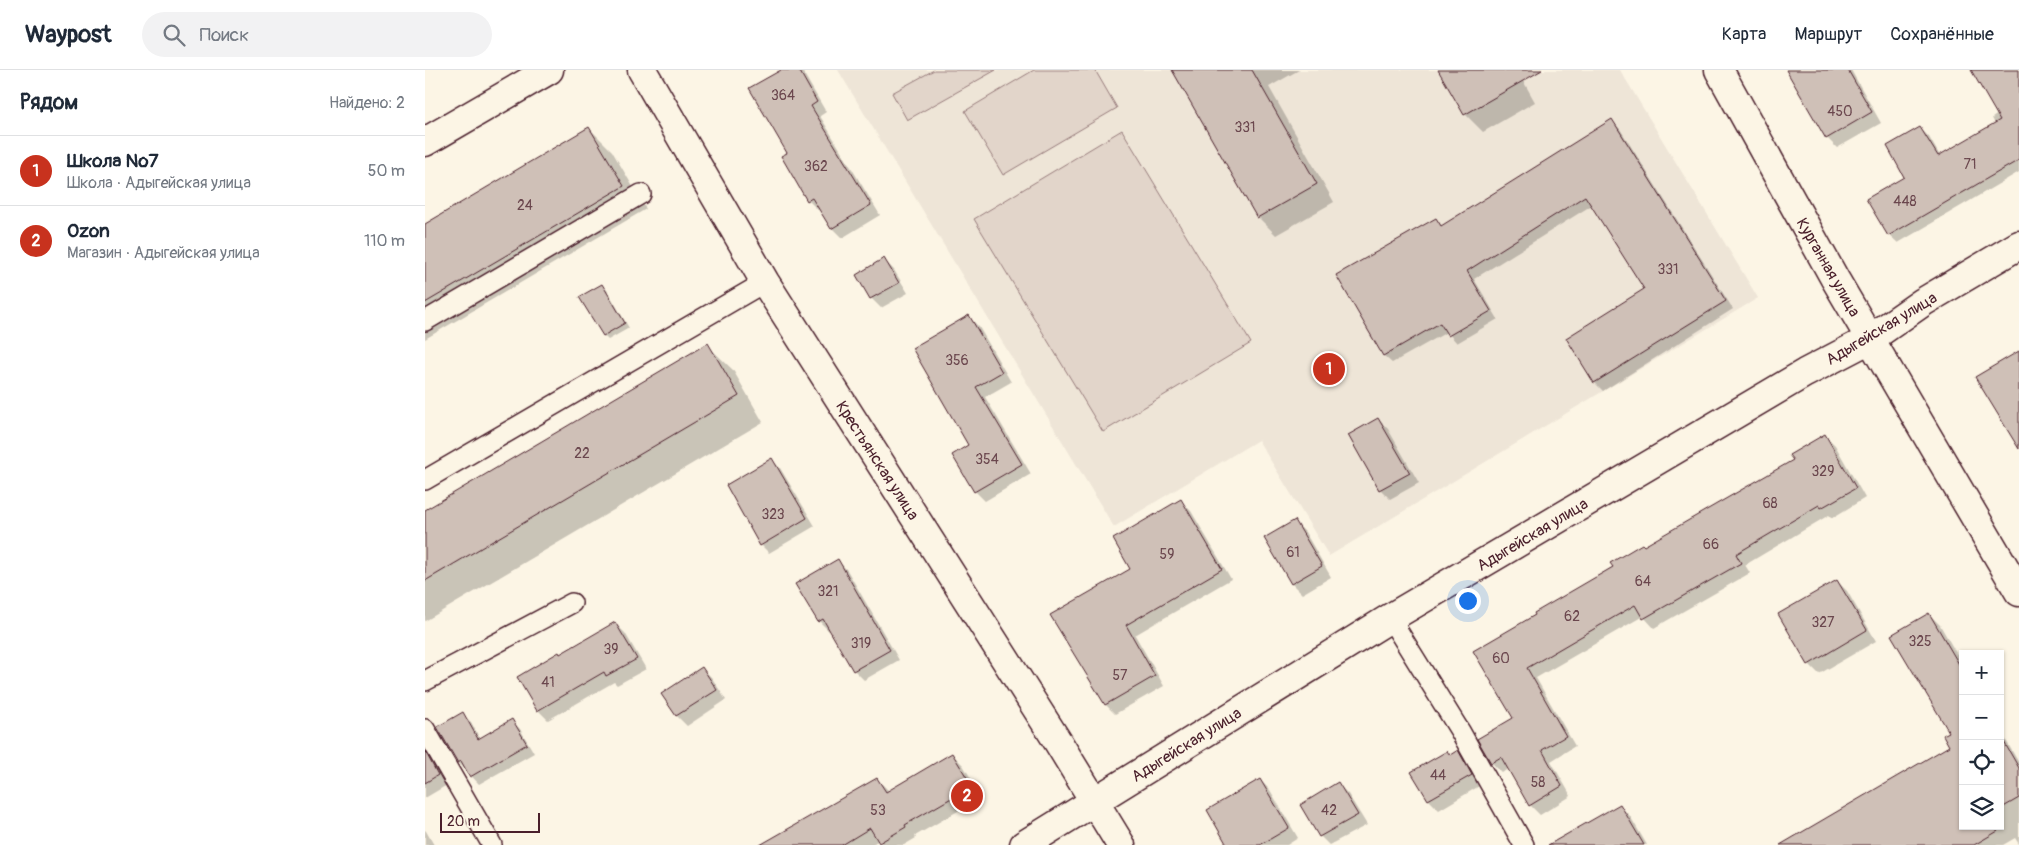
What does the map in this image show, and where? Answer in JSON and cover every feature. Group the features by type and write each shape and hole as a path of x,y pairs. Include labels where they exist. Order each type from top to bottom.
{"street":[{"path":"425,142 549,70"},
{"name":"Крестьянская улица","path":"642,70 765,282 1095,801 1121,845"},
{"name":"Курганная улица","path":"1719,70 1870,339 2019,592"},
{"name":"Адыгейская улица","path":"1024,845 1390,618 1805,373 1870,339 1923,302 2019,245"}],"lane":[{"path":"425,321 641,194"},
{"path":"425,480 765,282"},
{"path":"425,680 572,603"},
{"path":"1390,618 1524,845"},
{"path":"425,729 492,845"}],"shaded area":[{"path":"838,70 1620,70 1758,298 1329,556 1258,440 1114,527"},
{"path":"934,70 996,70 907,120 892,93"},
{"path":"1034,70 1095,70 1117,108 1003,175 965,111"},
{"path":"1122,130 1251,343 1103,432 974,219"}],"building":[{"path":"781,70 799,70 817,102 811,106 871,205 831,229 812,198 807,201 781,156 787,153 749,88"},
{"path":"1172,70 1252,70 1317,184 1257,218"},
{"path":"1438,70 1542,70 1464,115"},
{"path":"1786,70 1848,70 1872,112 1826,139"},
{"path":"1971,70 2019,70 2019,160 1888,236 1866,199 1904,177 1887,146 1920,127 1938,156 2000,120"},
{"path":"1612,119 1726,301 1594,383 1566,338 1644,289 1585,196 1467,271 1491,311 1448,336 1440,323 1383,356 1336,275 1436,218 1441,226"},
{"path":"589,127 624,186 425,303 425,224"},
{"path":"884,258 899,283 870,299 856,275"},
{"path":"602,284 625,323 603,336 579,297"},
{"path":"969,315 1002,372 976,387 1022,464 974,492 952,455 968,445 912,348"},
{"path":"708,343 739,396 425,581 425,510"},
{"path":"2019,351 2019,449 1975,377"},
{"path":"1378,418 1410,473 1379,490 1348,435"},
{"path":"1825,434 1856,488 1821,508 1819,505 1736,554 1741,563 1643,619 1635,605 1527,668 1566,736 1542,750 1562,786 1529,806 1501,757 1491,763 1477,739 1513,718 1473,651 1613,567 1610,563 1642,544 1644,546 1793,460 1789,455"},
{"path":"772,458 807,518 760,546 726,485"},
{"path":"1181,499 1222,569 1126,625 1155,676 1105,705 1050,615 1130,569 1113,539"},
{"path":"1295,520 1322,566 1291,584 1264,538"},
{"path":"838,559 890,650 853,671 823,619 818,622 795,584"},
{"path":"1837,580 1867,630 1808,665 1778,614"},
{"path":"1929,613 1959,664 1959,830 1998,831 1974,845 1780,845 1949,746 1943,735 1949,732 1891,635"},
{"path":"615,622 637,659 606,676 604,672 537,711 517,677"},
{"path":"702,667 717,690 676,716 661,694"},
{"path":"463,712 478,739 512,719 527,744 470,777 461,761 458,763 437,727"},
{"path":"2004,742 2019,768 2019,798 2004,807"},
{"path":"1458,750 1472,775 1428,800 1411,772 1447,751 1450,755"},
{"path":"425,751 438,775 425,783"},
{"path":"952,753 972,786 905,825 906,827 879,843 870,828 842,845 760,845 877,778 886,792"},
{"path":"1260,779 1289,828 1260,845 1227,845 1207,810"},
{"path":"1338,782 1358,815 1319,837 1300,805"},
{"path":"1620,804 1644,845 1548,845"}],"place":[{"name":"Школа №7","path":"1329,369"},
{"name":"Ozon","path":"967,796"}]}
